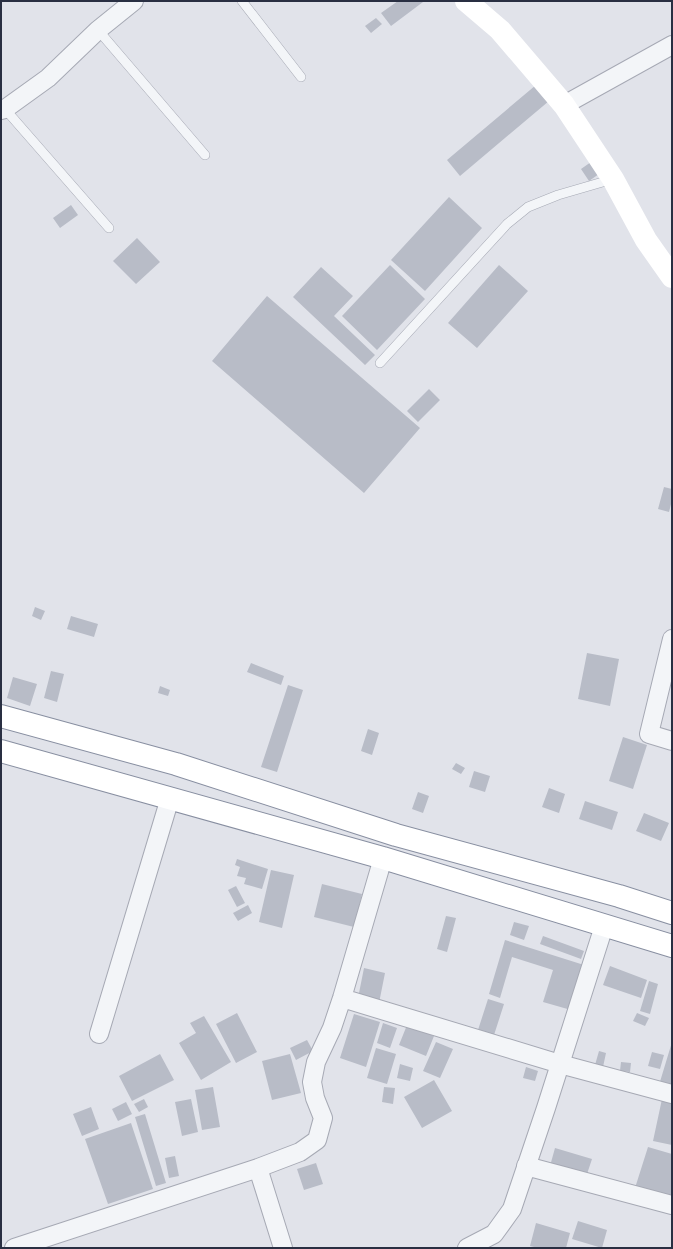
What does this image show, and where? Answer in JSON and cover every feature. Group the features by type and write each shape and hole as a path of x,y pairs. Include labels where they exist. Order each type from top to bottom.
{"main road":[{"path":"466,1 500,30 564,105 613,179 646,240 672,275"},
{"path":"1,716 176,764 396,835 619,896 672,913"},
{"path":"1,751 383,858 672,946"}],"street":[{"path":"3,109 48,78 98,30 134,1"},
{"path":"564,105 670,50"},
{"path":"672,639 649,734 672,741"},
{"path":"99,1034 170,798"},
{"path":"14,1248 258,1168 300,1152 317,1140 323,1118 315,1098 312,1082 316,1062 332,1028 342,998 383,858"},
{"path":"467,1248 494,1234 512,1209 604,926"},
{"path":"342,998 560,1064 672,1094"},
{"path":"526,1166 672,1205"},
{"path":"258,1168 283,1248"}],"lane":[{"path":"242,1 301,77"},
{"path":"98,30 205,155"},
{"path":"3,109 109,228"},
{"path":"380,363 507,224 528,208 552,197 613,179"}],"building":[{"path":"398,1 423,2 391,26 381,13"},
{"path":"376,18 382,24 371,33 365,26"},
{"path":"536,85 549,101 460,176 447,160"},
{"path":"591,162 599,174 589,181 581,169"},
{"path":"449,197 482,228 425,291 391,260"},
{"path":"71,205 78,215 60,228 53,218"},
{"path":"137,238 160,262 136,284 113,261"},
{"path":"390,265 425,299 377,350 342,316"},
{"path":"499,265 528,291 477,348 448,323"},
{"path":"321,267 353,296 334,316 375,355 365,365 293,297"},
{"path":"267,296 420,428 364,493 212,361"},
{"path":"429,389 440,400 418,422 407,411"},
{"path":"664,487 672,489 672,500 669,512 658,509"},
{"path":"35,607 45,611 41,620 32,616"},
{"path":"71,616 98,624 94,637 67,629"},
{"path":"587,653 619,659 610,706 578,699"},
{"path":"251,663 284,676 281,685 247,672"},
{"path":"51,671 64,674 57,702 44,698"},
{"path":"13,677 37,684 30,706 7,698"},
{"path":"288,685 303,690 277,772 261,767"},
{"path":"160,686 170,690 168,696 158,693"},
{"path":"368,729 379,733 372,755 361,751"},
{"path":"623,737 647,745 633,789 609,781"},
{"path":"456,763 465,768 461,774 452,769"},
{"path":"474,771 490,776 485,792 469,787"},
{"path":"549,788 565,794 559,813 542,807"},
{"path":"418,792 429,796 423,813 412,809"},
{"path":"585,801 618,812 612,830 579,819"},
{"path":"644,813 669,823 661,841 636,831"},
{"path":"237,859 268,869 262,889 244,884 246,878 237,876 240,867 235,865"},
{"path":"271,870 294,875 282,928 259,922"},
{"path":"322,884 362,894 354,927 314,917"},
{"path":"236,886 245,903 237,907 228,890"},
{"path":"248,905 252,913 238,921 233,913"},
{"path":"446,916 456,918 447,952 437,949"},
{"path":"514,922 529,926 524,940 510,935"},
{"path":"543,936 584,951 581,959 540,944"},
{"path":"505,940 584,965 571,1010 543,1002 553,970 512,957 500,998 489,994"},
{"path":"610,966 647,980 641,998 603,985"},
{"path":"364,968 385,973 379,1003 358,998"},
{"path":"649,981 658,984 650,1014 640,1011"},
{"path":"488,999 504,1004 494,1035 478,1030"},
{"path":"237,1013 257,1052 236,1063 216,1024"},
{"path":"637,1013 649,1018 645,1026 633,1021"},
{"path":"354,1014 380,1022 366,1067 340,1058"},
{"path":"204,1016 231,1062 201,1080 179,1043 196,1033 190,1023"},
{"path":"383,1023 397,1028 390,1048 377,1043"},
{"path":"407,1025 434,1036 426,1056 399,1045"},
{"path":"307,1040 313,1051 296,1060 290,1048"},
{"path":"436,1042 453,1049 440,1078 423,1071"},
{"path":"672,1042 672,1088 659,1085"},
{"path":"376,1048 396,1054 387,1084 367,1078"},
{"path":"599,1051 606,1053 603,1067 595,1065"},
{"path":"652,1052 664,1055 660,1069 648,1066"},
{"path":"160,1054 174,1080 132,1101 119,1076"},
{"path":"290,1054 301,1093 272,1100 262,1061"},
{"path":"621,1062 631,1063 630,1072 620,1071"},
{"path":"400,1064 413,1068 410,1081 397,1078"},
{"path":"526,1067 538,1071 535,1081 523,1078"},
{"path":"434,1080 452,1111 422,1128 404,1097"},
{"path":"213,1087 220,1127 202,1130 195,1090"},
{"path":"384,1087 395,1088 393,1104 382,1102"},
{"path":"144,1099 148,1107 139,1112 134,1104"},
{"path":"191,1099 198,1132 182,1136 175,1102"},
{"path":"662,1099 672,1101 672,1145 653,1141"},
{"path":"126,1102 132,1114 118,1121 112,1109"},
{"path":"91,1107 99,1129 82,1136 73,1114"},
{"path":"145,1114 166,1183 156,1186 135,1117"},
{"path":"131,1123 153,1189 108,1204 85,1139"},
{"path":"648,1147 672,1154 672,1194 670,1199 635,1188"},
{"path":"555,1148 592,1159 586,1177 550,1166"},
{"path":"175,1156 179,1176 169,1178 165,1158"},
{"path":"316,1163 323,1184 304,1190 297,1169"},
{"path":"578,1221 607,1230 602,1248 572,1239"},
{"path":"536,1223 570,1233 566,1248 538,1248 530,1246"}]}
